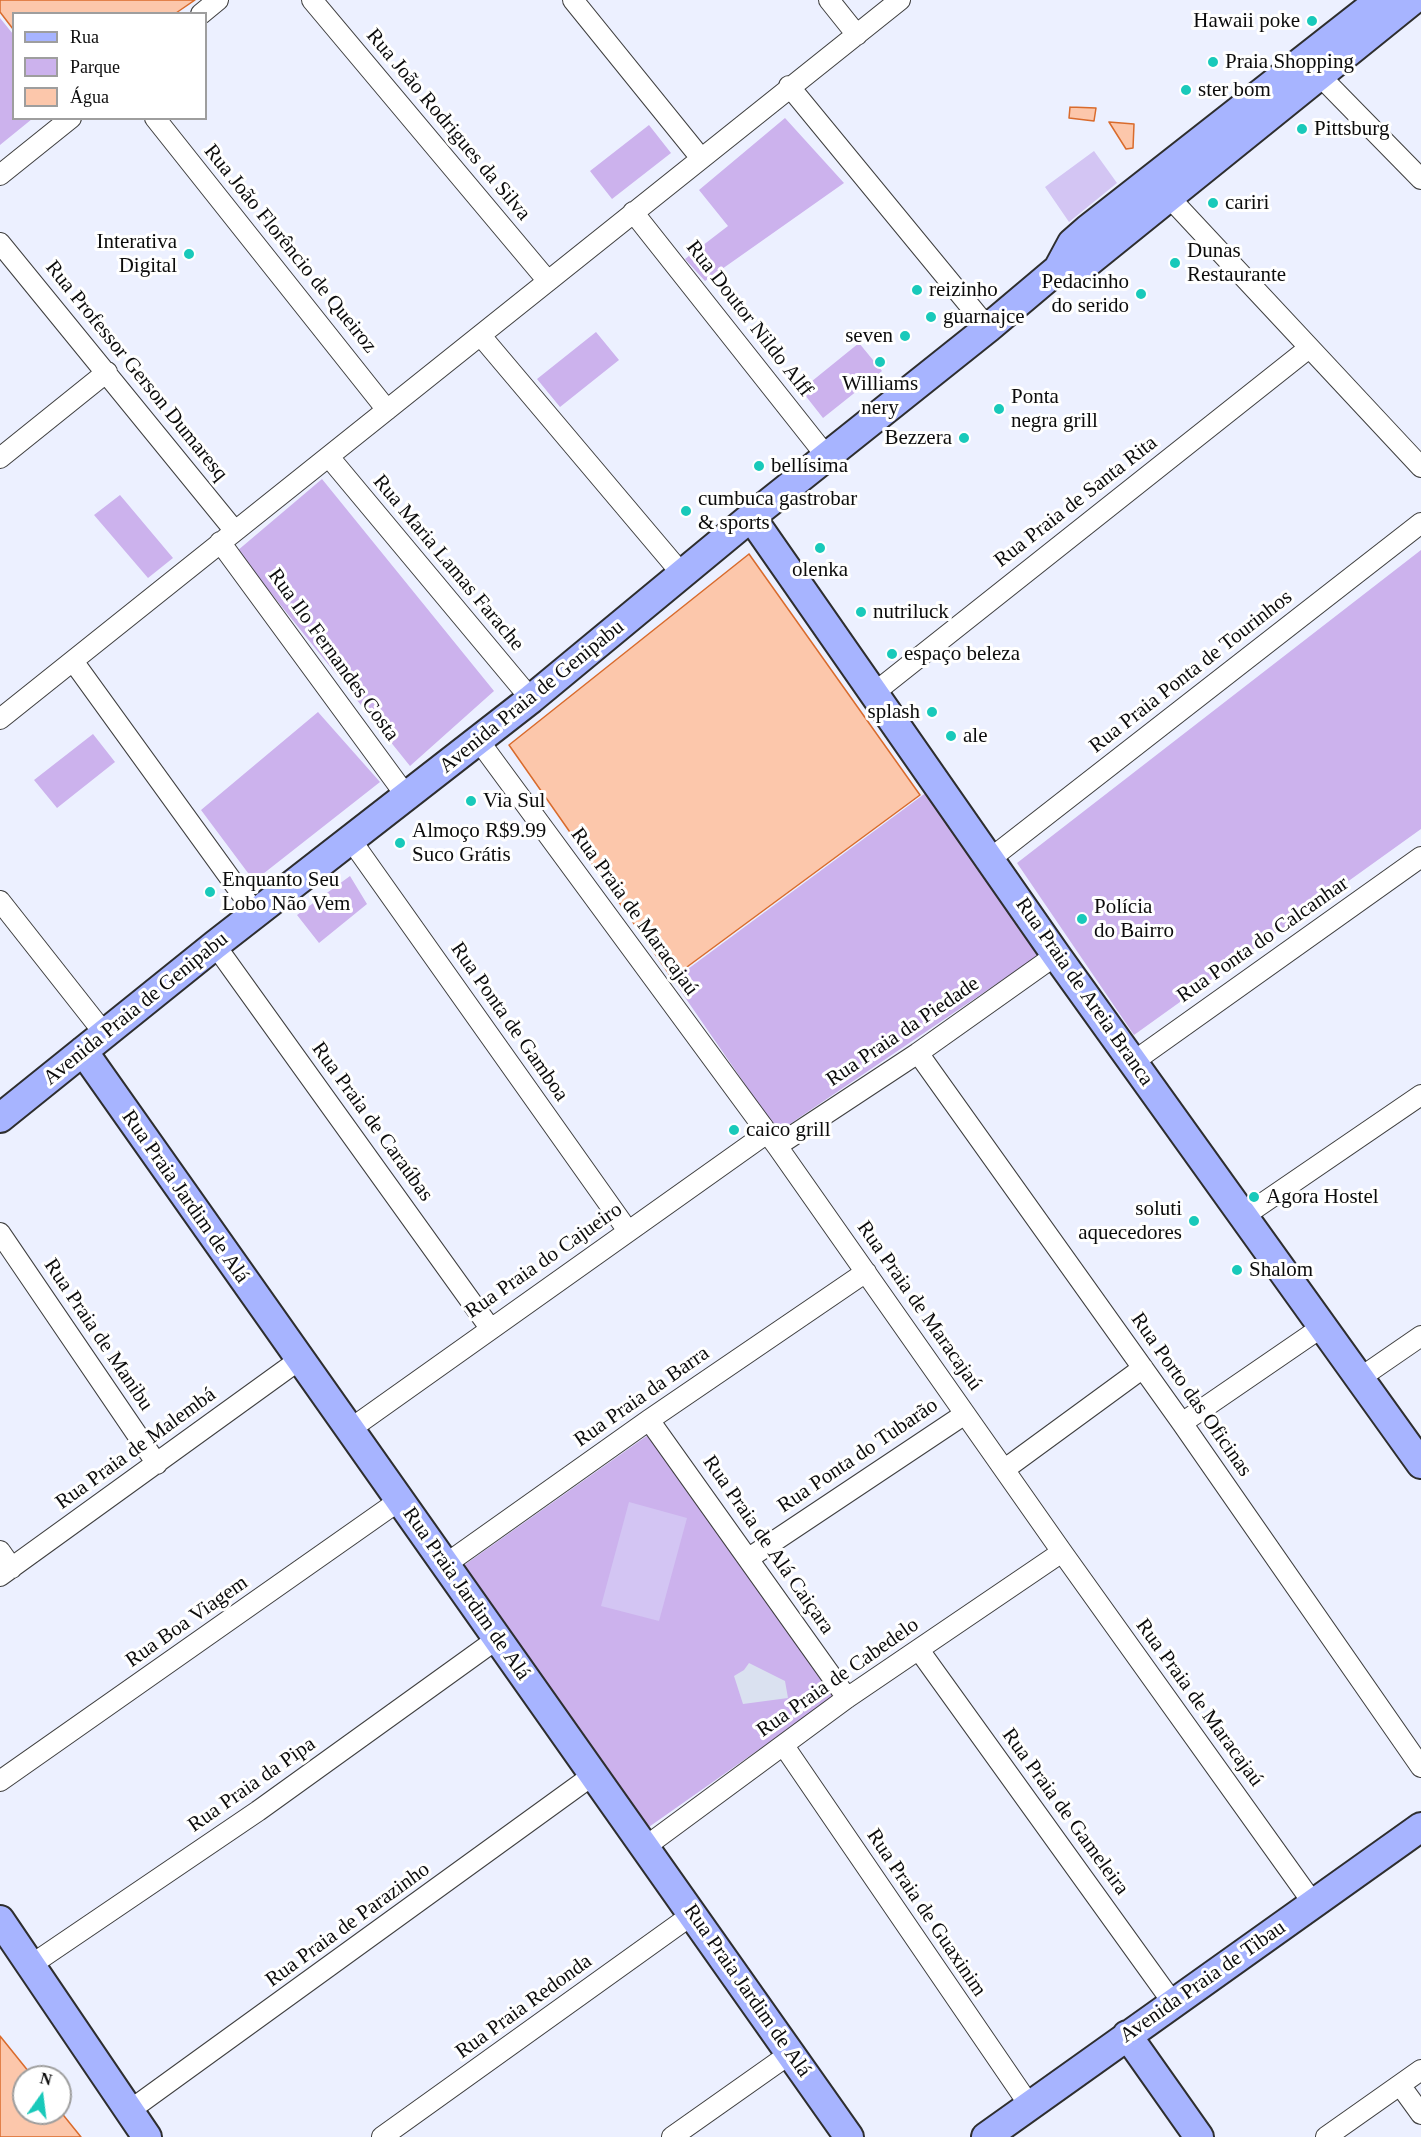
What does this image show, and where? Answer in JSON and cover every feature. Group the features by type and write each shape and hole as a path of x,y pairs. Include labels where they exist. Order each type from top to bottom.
{"main road":[{"name":"Avenida Praia de Genipabu","path":"0,1118 215,945 531,699 751,517 988,328 1058,269 1072,243 1088,229 1380,0"},
{"name":"Avenida Praia de Genipabu","path":"1058,269 1077,268 1087,263 1413,0"},
{"name":"Rua Praia de Areia Branca","path":"751,517 1056,955 1421,1464"},
{"name":"Rua Praia Jardim de Alá","path":"94,1042 299,1360 446,1564 497,1640 849,2137"},
{"name":"Avenida Praia de Tibau","path":"986,2137 1421,1827"},
{"path":"0,1920 147,2137"},
{"path":"1127,2035 1200,2137"}],"street":[{"path":"203,12 218,0"},
{"name":"Rua João Rodrigues da Silva","path":"312,0 547,280"},
{"path":"573,0 700,157"},
{"path":"829,0 857,35"},
{"path":"0,719 481,336 700,157 900,0"},
{"path":"1320,76 1421,179"},
{"path":"789,86 988,328"},
{"path":"0,175 69,120"},
{"name":"Rua João Florêncio de Queiroz","path":"157,120 387,410"},
{"path":"1168,196 1421,467"},
{"name":"Rua Doutor Nildo Alff","path":"633,212 827,457"},
{"name":"Rua Professor Gerson Dumaresq","path":"0,243 107,372 227,536"},
{"path":"481,336 682,574"},
{"name":"Rua Praia de Santa Rita","path":"874,693 1309,348"},
{"path":"0,458 107,372"},
{"name":"Rua Maria Lamas Farache","path":"329,457 531,699"},
{"name":"Rua Praia Ponta de Tourinhos","path":"990,859 1421,523"},
{"name":"Rua Ilo Fernandes Costa","path":"227,536 407,797"},
{"path":"73,661 256,914"},
{"name":"Rua Praia de Maracajaú","path":"479,741 772,1140 1313,1903"},
{"name":"Rua Ponta de Gamboa","path":"351,840 628,1230"},
{"name":"Rua Ponta do Calcanhar","path":"1133,1062 1421,857"},
{"path":"0,901 94,1042"},
{"name":"Rua Praia de Caraúbas","path":"215,945 490,1328"},
{"name":"Rua Praia da Piedade","path":"772,1140 918,1053 1056,955"},
{"name":"Rua Porto das Oficinas","path":"918,1053 1182,1423 1421,1767"},
{"path":"1244,1216 1421,1095"},
{"name":"Rua Praia do Cajueiro","path":"349,1430 628,1230 772,1140"},
{"name":"Rua Praia de Manibu","path":"0,1233 157,1464"},
{"name":"Rua Praia da Barra","path":"446,1564 649,1420 866,1272"},
{"path":"1182,1423 1322,1327"},
{"path":"1360,1378 1421,1336"},
{"name":"Rua Praia de Malembá","path":"6,1572 299,1360"},
{"path":"1005,1469 1143,1368"},
{"name":"Rua Ponta do Tubarão","path":"749,1558 965,1414"},
{"name":"Rua Praia de Alá Caiçara","path":"649,1420 749,1558 846,1698"},
{"name":"Rua Boa Viagem","path":"0,1781 400,1500"},
{"path":"0,1551 6,1572"},
{"name":"Rua Praia de Cabedelo","path":"645,1847 846,1698 1062,1552"},
{"name":"Rua Praia da Pipa","path":"31,1965 258,1811 497,1640"},
{"name":"Rua Praia de Gameleira","path":"919,1650 1173,2003"},
{"name":"Rua Praia de Guaxinim","path":"784,1746 1030,2106"},
{"name":"Rua Praia de Parazinho","path":"129,2111 593,1775"},
{"name":"Rua Praia Redonda","path":"382,2137 693,1914"},
{"path":"672,2137 791,2053"},
{"path":"1326,2137 1421,2070"},
{"path":"1400,2085 1421,2114"}],"green space":[{"path":"0,18 12,33 12,120 31,120 0,145"},
{"path":"785,118 844,183 705,281 685,259 728,226 699,190"},
{"path":"649,125 671,153 612,199 590,171"},
{"path":"596,332 619,360 560,407 537,379"},
{"path":"859,343 882,371 823,418 801,390"},
{"path":"322,479 494,691 410,766 237,551"},
{"path":"120,495 173,558 148,578 94,515"},
{"path":"1421,550 1421,829 1134,1035 1017,863"},
{"path":"318,712 380,782 254,881 201,810"},
{"path":"93,734 115,762 57,808 34,780"},
{"path":"927,792 1042,953 778,1132 673,980"},
{"path":"350,876 367,904 319,943 297,915"},
{"path":"648,1435 835,1696 646,1829 460,1568"}],"shaded area":[{"path":"1094,151 1117,183 1069,222 1045,187"},
{"path":"629,1502 687,1518 659,1621 601,1606"},
{"path":"749,1663 785,1681 788,1698 743,1704 734,1676 744,1670"}],"water":[{"path":"0,0 195,0 177,12 12,12 12,28 0,12"},
{"path":"1070,107 1096,108 1094,121 1069,118"},
{"path":"1109,122 1134,124 1133,148 1126,149"},
{"path":"749,554 920,795 672,978 509,745"},
{"path":"0,2036 23,2065 12,2065 12,2125 71,2125 81,2137 0,2137"}],"place":[{"name":"Hawaii poke","path":"1312,21"},
{"name":"Praia Shopping","path":"1213,62"},
{"name":"ster bom","path":"1186,90"},
{"name":"Pittsburg","path":"1302,129"},
{"name":"cariri","path":"1213,203"},
{"name":"Interativa Digital","path":"189,254"},
{"name":"Dunas Restaurante","path":"1175,263"},
{"name":"reizinho","path":"917,290"},
{"name":"Pedacinho do serido","path":"1141,294"},
{"name":"guarnajce","path":"931,317"},
{"name":"seven","path":"905,336"},
{"name":"Williams nery","path":"880,362"},
{"name":"Ponta negra grill","path":"999,409"},
{"name":"Bezzera","path":"964,438"},
{"name":"bellísima","path":"759,466"},
{"name":"cumbuca gastrobar & sports","path":"686,511"},
{"name":"olenka","path":"820,548"},
{"name":"nutriluck","path":"861,612"},
{"name":"espaço beleza","path":"892,654"},
{"name":"splash","path":"932,712"},
{"name":"ale","path":"951,736"},
{"name":"Via Sul","path":"471,801"},
{"name":"Almoço R$9.99 Suco Grátis","path":"400,843"},
{"name":"Enquanto Seu Lobo Não Vem","path":"210,892"},
{"name":"Polícia do Bairro","path":"1082,919"},
{"name":"caico grill","path":"734,1130"},
{"name":"Agora Hostel","path":"1254,1197"},
{"name":"soluti aquecedores","path":"1194,1221"},
{"name":"Shalom","path":"1237,1270"}]}
